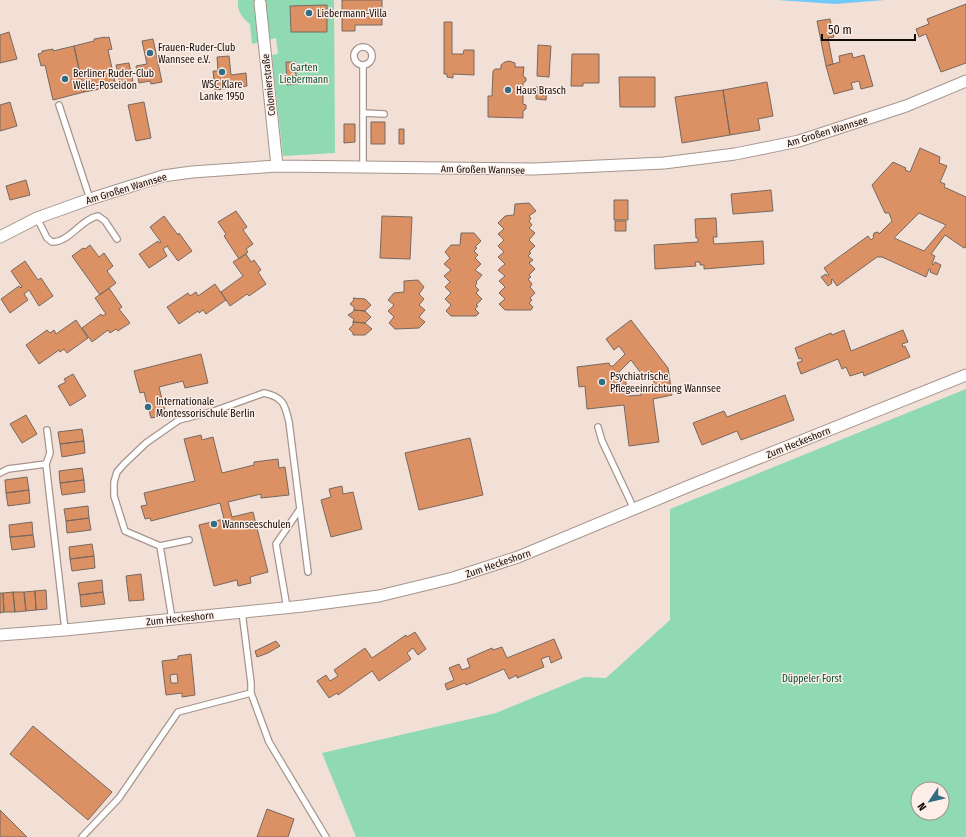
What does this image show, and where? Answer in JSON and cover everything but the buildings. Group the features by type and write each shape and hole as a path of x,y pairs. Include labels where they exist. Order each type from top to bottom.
{"street":[{"name":"Colomierstraße","path":"260,3 276,166"},
{"name":"Am Großen Wannsee","path":"0,237 37,218 90,199 163,176 192,172 276,166 534,169 664,164 735,154 799,141 906,106 966,81"},
{"name":"Zum Heckeshorn","path":"0,635 287,608 379,596 453,578 518,557 966,375"}],"lane":[{"path":"363,65 363,168"},
{"path":"59,106 90,199"},
{"path":"363,113 384,114"},
{"path":"37,218 47,238 52,242 59,242 91,218 98,216 105,221 117,239"},
{"path":"189,540 160,546 125,531 114,496 114,482 118,472 124,464 146,443 179,420 214,411 264,393 272,395 280,399 286,408 289,422 308,572"},
{"path":"598,427 602,441 634,509"},
{"path":"47,430 50,453 46,464 65,630"},
{"path":"0,473 8,469 46,464"},
{"path":"287,608 276,544 300,509"},
{"path":"160,546 172,619"},
{"path":"242,612 251,693 269,742 326,837"},
{"path":"82,837 119,798 178,712 251,693"}],"green space":[{"name":"Garten Liebermann","path":"238,0 334,0 335,153 283,156 272,55 278,54 276,38 252,44 250,24 238,8"},
{"name":"Düppeler Forst","path":"966,389 966,837 356,837 322,753 496,713 584,677 606,678 670,620 670,509"}],"water":[{"path":"777,0 885,0 835,4"}],"place":[{"name":"Liebermann-Villa","path":"309,13"},
{"name":"Frauen-Ruder-Club Wannsee e.V.","path":"150,53"},
{"name":"WSC Klare Lanke 1950","path":"222,72"},
{"name":"Berliner Ruder-Club Welle-Poseidon","path":"65,79"},
{"name":"Haus Brasch","path":"508,90"},
{"name":"Psychiatrische Pflegeeinrichtung Wannsee","path":"602,382"},
{"name":"Internationale Montessorischule Berlin","path":"148,407"},
{"name":"Wannseeschulen","path":"214,524"}]}
